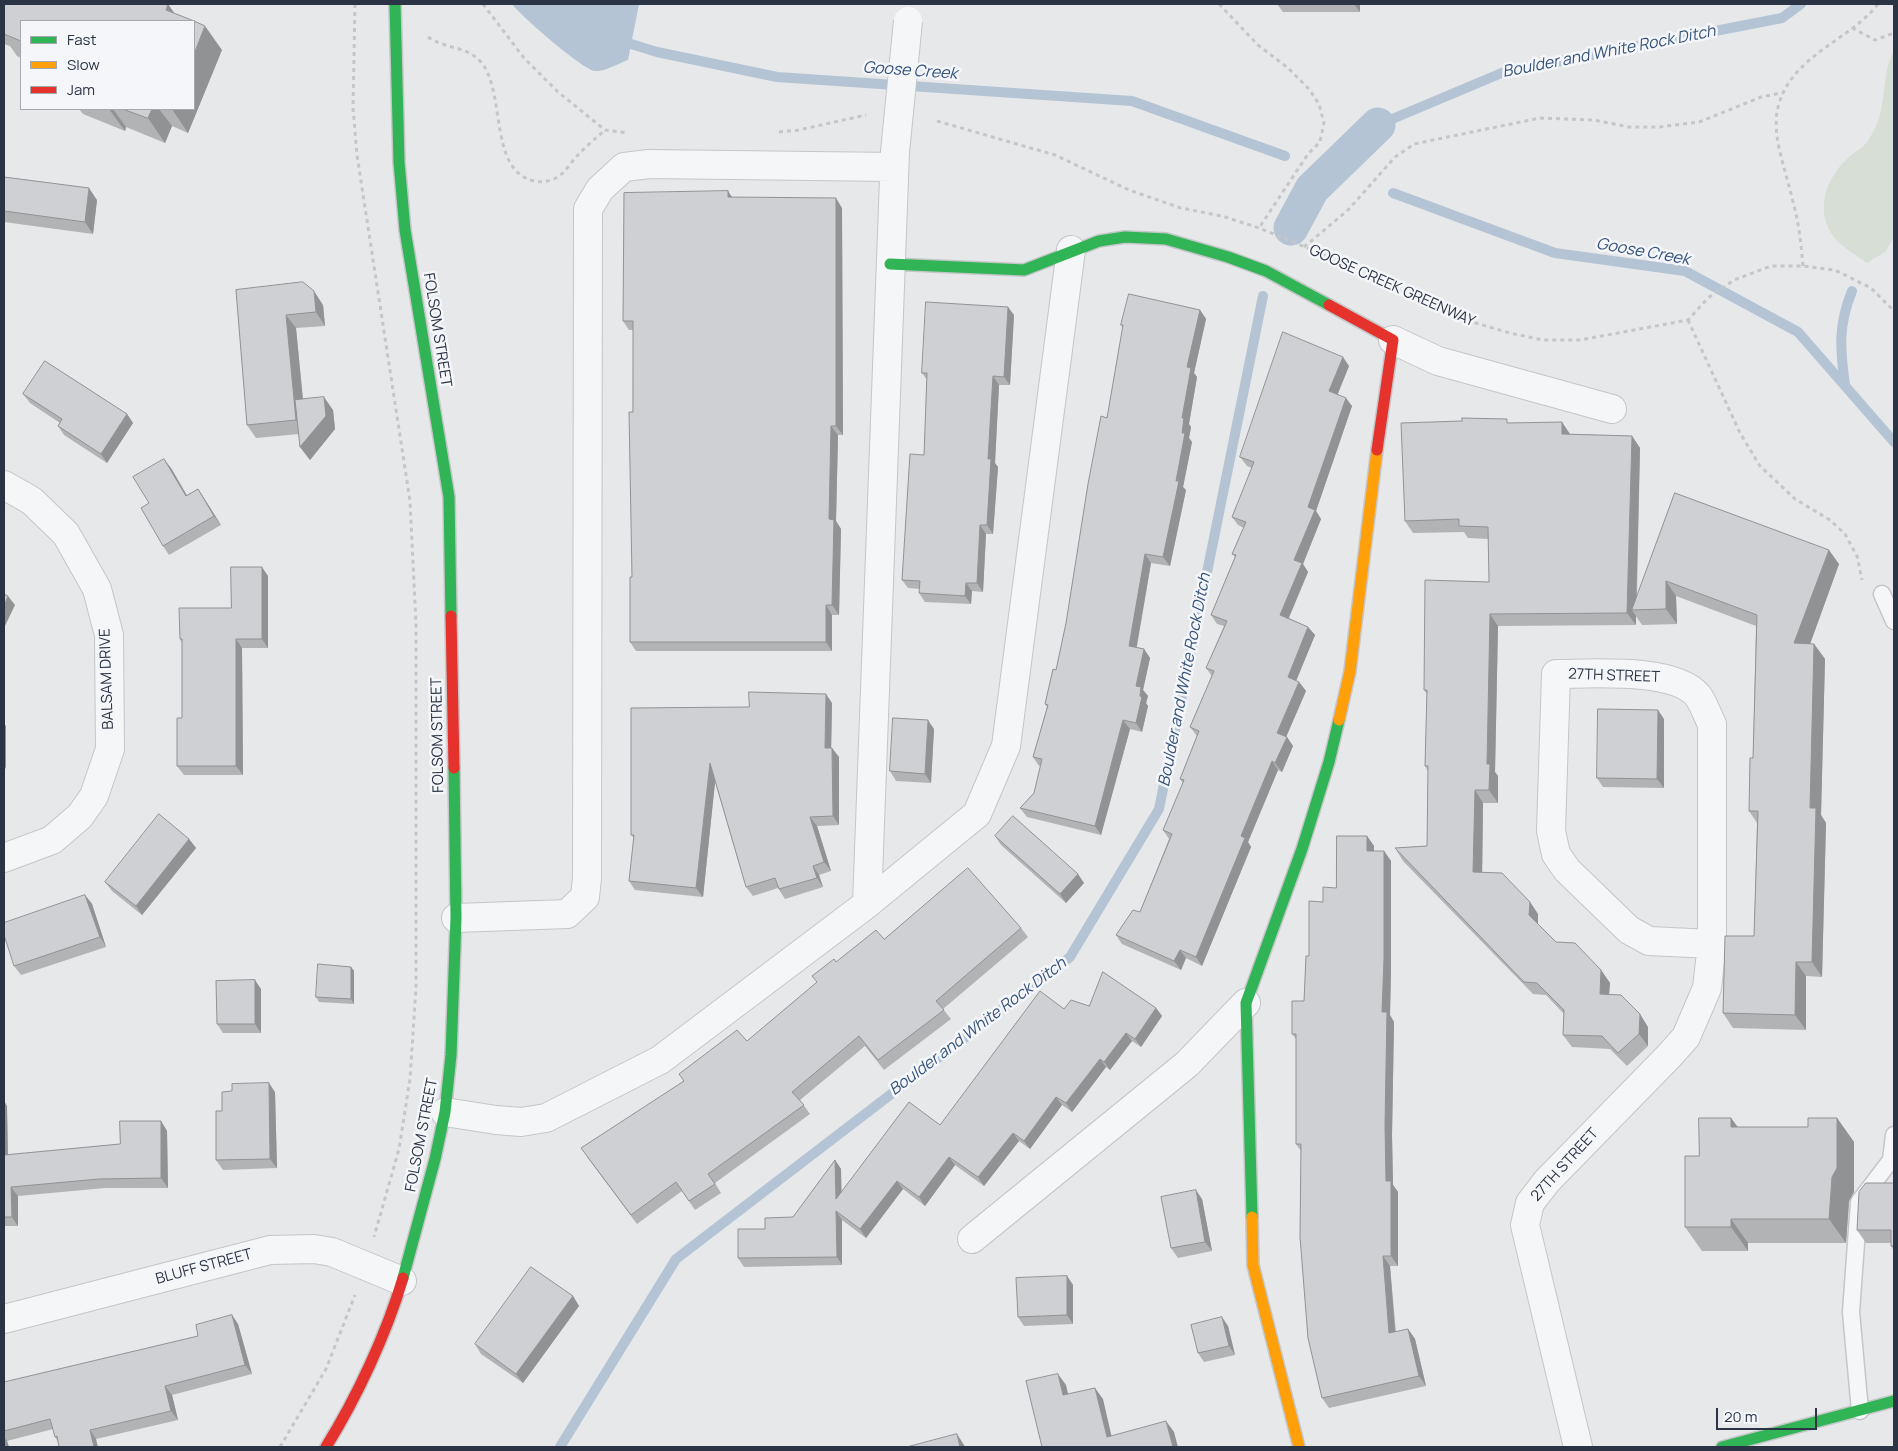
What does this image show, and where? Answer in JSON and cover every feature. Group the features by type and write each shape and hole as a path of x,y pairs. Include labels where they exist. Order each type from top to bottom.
{"street":[{"name":"FOLSOM STREET","path":"326,1447 340,1424 385,1328 402,1281 435,1159 452,1055 456,918 449,497 405,230 399,162 395,4"},
{"path":"867,904 894,159 908,12"},
{"path":"456,918 567,914 585,897 587,878 588,209 600,189 624,167 649,164 894,159"},
{"path":"890,264 1024,270 1071,250 1099,241 1126,238 1166,239 1228,257 1266,271 1393,340 1438,361 1612,409"},
{"path":"444,1112 521,1122 546,1118 660,1060 867,904 977,814 1006,746 1071,250"},
{"path":"1299,1447 1253,1265 1246,1003 1304,841 1330,756 1350,671 1372,484 1393,340"},
{"name":"BALSAM DRIVE","path":"4,485 32,500 66,534 97,589 109,635 110,749 94,796 80,816 52,840 4,858"},
{"name":"27TH STREET","path":"1578,1447 1525,1225 1530,1203 1547,1181 1686,1037 1707,988 1712,944 1712,724 1697,695 1671,679 1638,674 1556,674 1551,831 1556,854 1567,870 1629,930 1649,941 1712,944"},
{"path":"972,1240 1187,1064 1246,1003"},
{"name":"BLUFF STREET","path":"4,1319 270,1250 314,1249 332,1252 402,1281"},
{"path":"1722,1447 1894,1401"}],"lane":[{"path":"1882,594 1894,621"},
{"path":"1860,1410 1851,1312 1859,1202 1891,1160 1894,1135"}],"path":[{"path":"280,1447 326,1369 366,1266 399,1149 410,1079 416,987 416,624 410,500 357,155 353,108 355,4"},
{"path":"483,4 524,58 558,92 605,130 632,134"},
{"path":"1220,4 1258,45 1288,68 1309,89 1319,104 1324,124 1320,142 1308,154 1259,228"},
{"path":"1803,266 1800,232 1776,124 1781,93 1787,82 1804,65 1827,44 1852,28 1878,4"},
{"path":"1852,28 1875,40 1894,33"},
{"path":"433,41 467,50 484,65 494,91 506,156 512,170 524,179 538,182 551,180 559,176 577,155 605,130"},
{"path":"1304,246 1348,210 1395,157 1414,144 1540,118 1594,120 1629,127 1660,127 1699,122 1761,98 1781,93"},
{"path":"775,132 799,130 869,114"},
{"name":"GOOSE CREEK GREENWAY","path":"937,121 1055,155 1129,190 1181,208 1222,216 1259,228 1304,246 1462,319 1510,334 1543,340 1580,340 1688,320"},
{"path":"1882,594 1862,583 1857,556 1845,534 1830,520 1795,499 1760,466 1740,433 1688,320 1708,298 1734,280 1771,266 1803,266 1836,270 1872,288 1894,311"}],"shaded area":[{"path":"1894,49 1894,237 1885,252 1867,263 1845,248 1834,237 1828,227 1825,216 1825,195 1840,166 1866,143 1876,127 1882,105 1887,68"}],"water":[{"path":"512,4 639,4 628,60 603,70 595,71 588,68 552,42"}],"building":[{"path":"4,4 168,4 166,10 191,20 20,20 20,41 4,34"},
{"path":"195,21 205,26 195,51"},
{"path":"126,110 152,110 148,118"},
{"path":"4,177 89,188 85,222 4,211"},
{"path":"728,191 728,197 836,198 836,426 831,426 829,519 834,520 832,605 826,605 826,642 630,642 630,577 632,577 629,412 633,412 633,321 623,321 624,193"},
{"path":"303,282 314,291 316,312 286,315 296,420 247,425 236,290"},
{"path":"1129,294 1200,310 1187,367 1191,368 1182,418 1184,418 1182,433 1185,433 1176,481 1179,481 1163,557 1145,554 1129,646 1144,649 1136,686 1141,687 1140,696 1142,697 1136,723 1123,720 1095,826 1020,808 1034,793 1042,759 1033,757 1048,705 1045,704 1053,669 1056,670 1066,623 1101,416 1107,418 1123,325 1121,325"},
{"path":"926,302 1008,307 1004,377 993,376 988,459 991,459 987,525 980,525 977,583 966,583 965,596 919,593 920,581 902,580 910,454 924,455 927,373 922,373"},
{"path":"1283,332 1343,357 1329,391 1346,398 1308,507 1315,510 1294,560 1302,563 1280,615 1308,627 1288,677 1299,682 1277,733 1287,737 1275,763 1272,761 1241,836 1245,838 1196,957 1180,950 1174,961 1116,935 1133,910 1140,912 1172,834 1163,830 1184,780 1180,779 1199,731 1190,727 1214,671 1206,668 1227,621 1211,615 1236,555 1232,554 1246,522 1232,517 1254,462 1240,457"},
{"path":"45,361 127,414 101,454 58,426 62,419 23,394"},
{"path":"324,397 326,416 300,447 295,400"},
{"path":"1462,418 1507,419 1507,423 1562,422 1562,434 1632,436 1627,613 1490,614 1487,764 1490,764 1489,790 1475,790 1473,872 1502,873 1530,902 1529,915 1556,942 1575,943 1601,970 1600,994 1621,995 1640,1014 1639,1034 1618,1053 1602,1036 1563,1035 1564,1010 1537,983 1524,982 1395,848 1427,846 1428,766 1425,766 1427,690 1424,690 1425,580 1489,582 1488,527 1459,526 1459,519 1405,521 1401,423 1462,421"},
{"path":"164,459 186,496 198,489 214,516 163,546 141,508 149,503 133,477"},
{"path":"1675,493 1829,550 1794,643 1814,644 1810,808 1816,808 1812,962 1796,962 1795,1015 1723,1013 1725,936 1754,936 1758,811 1749,811 1750,758 1753,758 1757,615 1666,581 1666,609 1632,610"},
{"path":"231,567 262,567 262,639 236,639 236,766 177,766 177,718 182,718 182,639 180,639 179,608 231,608"},
{"path":"4,594 8,596 4,606"},
{"path":"749,692 826,694 825,748 832,748 833,816 810,817 824,862 813,866 817,878 779,889 775,878 746,887 710,763 696,888 629,881 634,835 631,835 631,708 749,707"},
{"path":"1598,709 1658,710 1657,779 1597,778"},
{"path":"893,718 928,720 925,774 890,771"},
{"path":"159,814 189,839 136,906 105,882"},
{"path":"1013,816 1078,874 1060,894 995,836"},
{"path":"1337,836 1367,836 1367,851 1384,851 1382,1012 1387,1012 1385,1125 1386,1181 1391,1181 1391,1256 1383,1256 1389,1333 1408,1329 1419,1376 1322,1398 1308,1338 1300,1237 1301,1144 1296,1144 1296,1034 1292,1034 1292,1001 1304,1001 1306,956 1309,956 1309,901 1323,902 1323,887 1336,888"},
{"path":"968,868 1021,928 936,1001 944,1010 878,1060 859,1036 792,1092 804,1105 708,1174 715,1184 689,1201 676,1182 631,1215 581,1148 684,1081 679,1074 737,1030 747,1041 817,982 812,976 834,959 836,962 876,930 884,939"},
{"path":"85,895 100,937 14,966 4,935 4,923"},
{"path":"318,964 351,967 351,999 316,997"},
{"path":"1103,972 1156,1008 1135,1039 1126,1033 1104,1062 1100,1059 1066,1103 1056,1097 1024,1141 1013,1133 978,1177 949,1157 919,1197 897,1181 860,1229 836,1211 837,1257 738,1258 738,1229 765,1229 765,1218 793,1217 835,1160 836,1199 909,1102 940,1125 1040,991 1064,1009 1071,1000 1089,1006"},
{"path":"255,980 255,1024 217,1024 216,981"},
{"path":"269,1083 270,1159 216,1160 216,1111 222,1111 222,1092 232,1091 232,1084"},
{"path":"1699,1118 1731,1118 1731,1127 1808,1127 1808,1118 1837,1118 1837,1168 1832,1177 1829,1219 1731,1219 1731,1227 1685,1227 1685,1156 1699,1156"},
{"path":"120,1121 161,1121 161,1178 99,1179 11,1187 12,1217 4,1217 4,1155 120,1144"},
{"path":"1866,1183 1894,1183 1894,1246 1891,1246 1891,1230 1857,1230 1859,1192"},
{"path":"1196,1190 1205,1242 1171,1248 1161,1197"},
{"path":"531,1267 573,1296 516,1374 475,1344"},
{"path":"1067,1276 1067,1315 1018,1317 1016,1278"},
{"path":"232,1315 245,1365 165,1386 171,1411 90,1430 94,1447 59,1447 50,1419 4,1431 4,1382 198,1336 196,1325"},
{"path":"1222,1317 1229,1346 1198,1353 1191,1325"},
{"path":"1058,1374 1063,1395 1095,1388 1107,1437 1166,1421 1173,1447 1042,1447 1026,1381"},
{"path":"957,1434 960,1447 907,1447"}],"waterway":[{"name":"Boulder and White Rock Ditch","path":"1378,125 1504,72 1782,18 1801,4"},
{"name":"Goose Creek","path":"618,40 657,52 777,77 1132,101 1285,156"},
{"name":"Boulder and White Rock Ditch","path":"1291,228 1312,189 1378,125"},
{"name":"Goose Creek","path":"1393,193 1555,253 1685,271 1798,332 1894,442"},
{"path":"1845,385 1841,337 1844,315 1852,291"},
{"name":"Boulder and White Rock Ditch","path":"560,1447 676,1259 1070,957 1159,809 1263,296"}],"traffic: fast":[{"path":"395,4 399,162 405,230 449,497 451,616"},
{"path":"890,264 1024,270 1099,241 1125,237 1166,239 1228,257 1266,271 1329,305"},
{"path":"1252,1217 1246,1003 1302,849 1329,762 1339,720"},
{"path":"403,1278 435,1159 445,1112 451,1055 456,918 454,768"},
{"path":"1722,1447 1894,1401"}],"traffic: slow":[{"path":"1339,720 1350,671 1377,450"},
{"path":"1252,1217 1253,1265 1299,1447"}],"traffic: jam":[{"path":"1329,305 1393,340 1377,450"},
{"path":"451,616 454,768"},
{"path":"326,1447 349,1408 370,1365 403,1278"}]}
